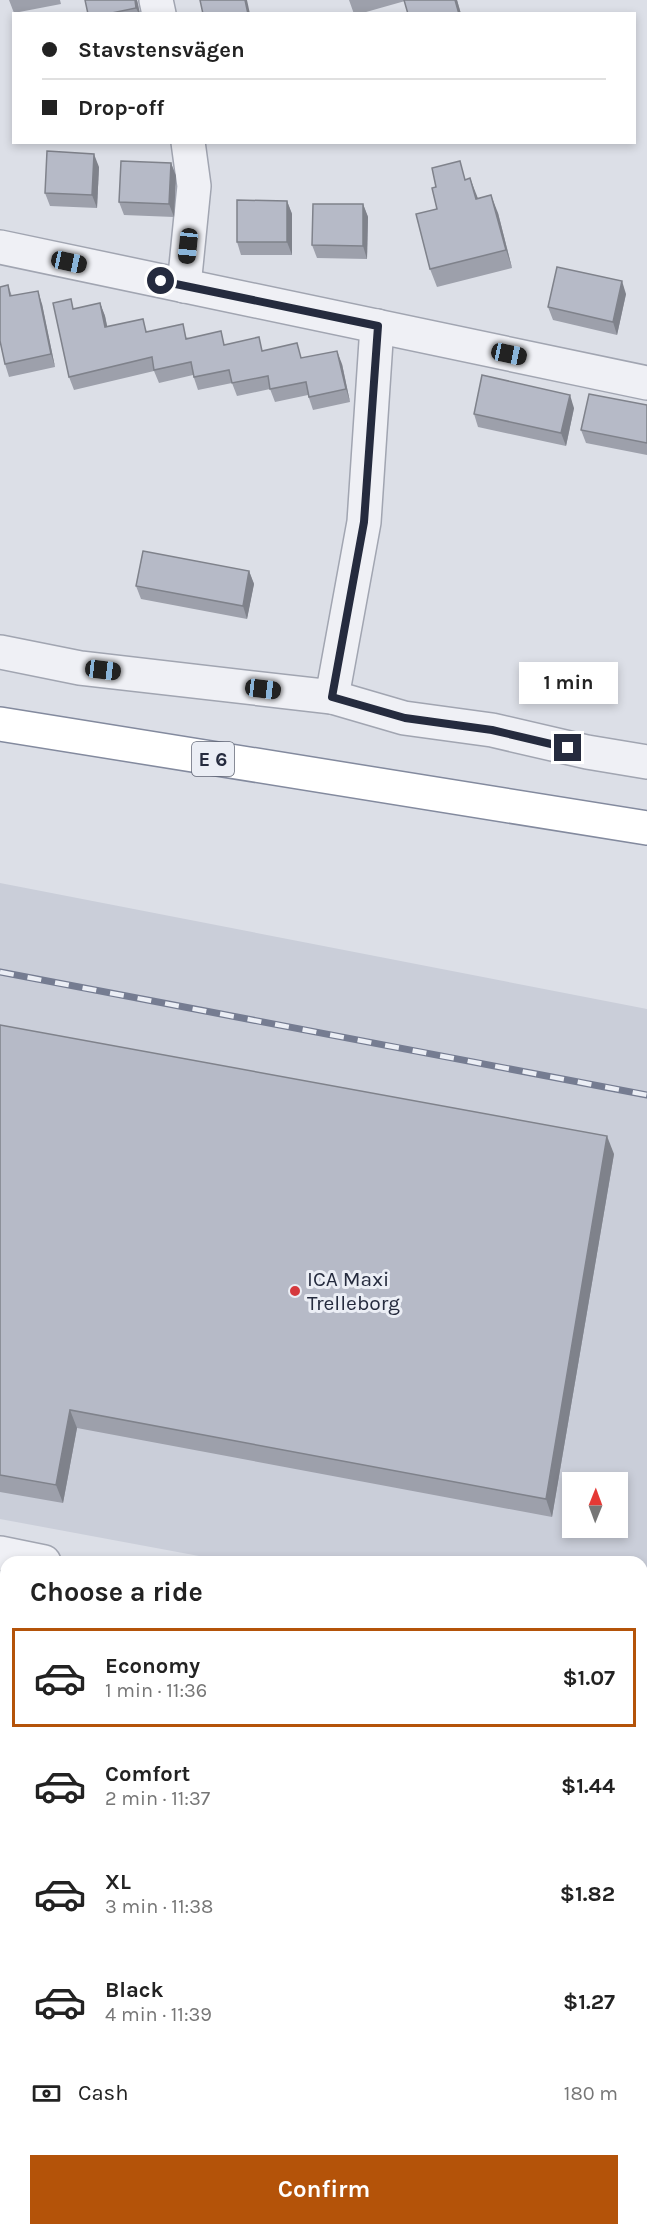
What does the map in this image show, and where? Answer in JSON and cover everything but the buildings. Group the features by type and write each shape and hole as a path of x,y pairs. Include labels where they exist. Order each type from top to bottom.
{"highway":[{"name":"E 6","path":"0,724 647,828"}],"street":[{"path":"184,286 194,186 188,144"},
{"path":"0,248 647,383"},
{"path":"332,697 364,522 378,326"},
{"path":"0,652 80,668 332,697 405,718 492,730 587,752 647,762"}],"shaded area":[{"path":"0,883 647,1009 647,1556 199,1556 0,1519"}],"railway":[{"path":"0,972 647,1095"}],"place":[{"name":"ICA Maxi Trelleborg","path":"295,1291"}],"route":[{"path":"161,281 378,326 364,522 332,697 405,718 492,730 568,748"}]}
